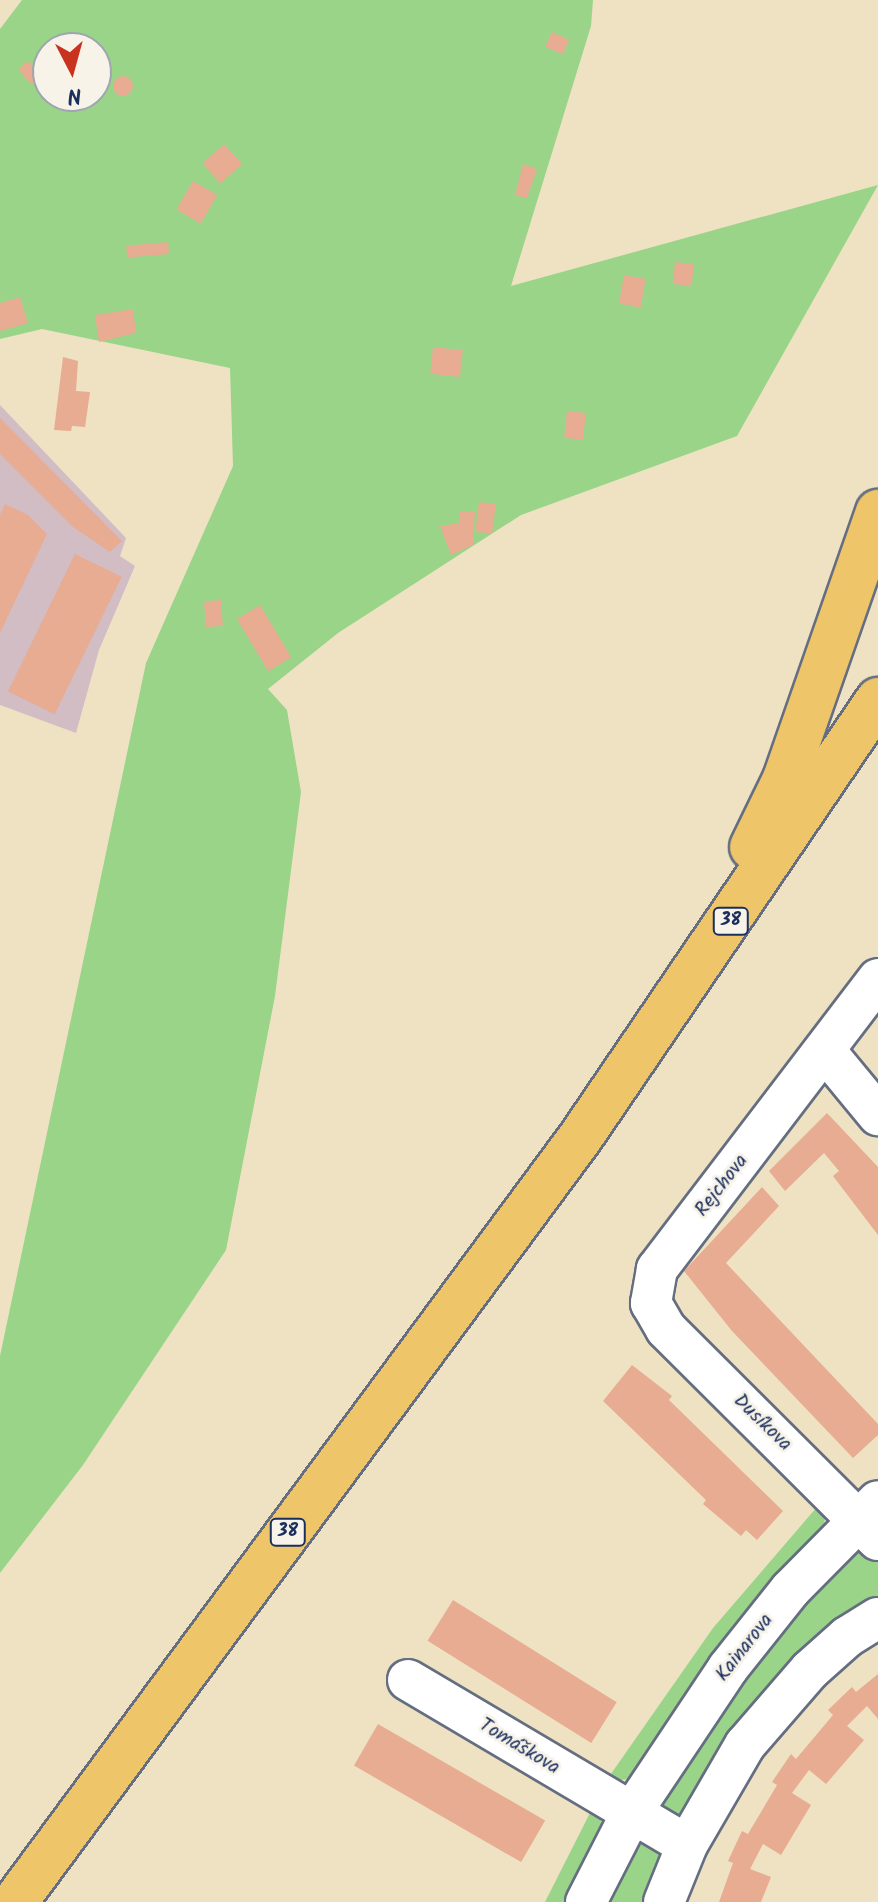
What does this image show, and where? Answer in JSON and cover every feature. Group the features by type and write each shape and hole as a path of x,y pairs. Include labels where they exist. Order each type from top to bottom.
{"main road":[{"path":"580,1138 768,817 812,708 878,512"},
{"name":"38","path":"18,1893 580,1138 878,700"}],"street":[{"name":"Rejchova","path":"666,1329 651,1303 657,1269 826,1052 878,979"},
{"path":"826,1052 878,1115"},
{"name":"Dusíkova","path":"666,1329 872,1519"},
{"name":"Kainarova","path":"586,1902 632,1812 728,1668 872,1519"},
{"path":"664,1902 687,1845 745,1745 777,1704 847,1637 878,1618"},
{"name":"Tomáškova","path":"408,1680 632,1812"},
{"path":"632,1812 687,1845"}],"shaded area":[{"path":"0,405 126,538 120,556 135,566 99,650 76,733 0,705"}],"green space":[{"path":"22,0 593,0 591,26 511,286 878,185 737,436 521,515 338,633 268,689 287,710 301,792 275,996 226,1250 83,1465 0,1573 0,1356 146,663 233,466 230,368 42,329 0,339 0,29"},
{"path":"823,1500 825,1527 631,1779 606,1781 713,1628"},
{"path":"856,1548 878,1559 878,1598 859,1613 683,1816 675,1819 659,1808 758,1654"},
{"path":"594,1805 604,1829 565,1902 545,1902"},
{"path":"648,1838 661,1851 663,1863 652,1902 600,1902 638,1840"}],"building":[{"path":"552,32 569,40 562,55 545,47"},
{"path":"28,61 32,66 31,85 18,70"},
{"path":"123,76 130,79 133,86 130,93 123,96 116,93 113,86 116,79"},
{"path":"224,144 242,164 221,183 202,163"},
{"path":"523,164 537,169 527,198 515,195"},
{"path":"193,181 217,195 201,224 176,210"},
{"path":"168,242 169,254 127,258 126,246"},
{"path":"675,262 694,264 692,286 673,284"},
{"path":"624,275 646,279 641,307 619,304"},
{"path":"20,297 28,323 0,331 0,303"},
{"path":"133,309 136,333 99,342 95,315"},
{"path":"433,347 463,350 460,377 430,374"},
{"path":"63,357 78,361 76,391 90,392 85,427 72,426 71,431 54,430"},
{"path":"567,411 586,413 583,440 564,438"},
{"path":"0,418 122,541 110,552 73,527 0,454"},
{"path":"479,502 496,504 492,534 475,532"},
{"path":"5,504 28,515 47,534 0,633 0,515"},
{"path":"460,511 475,512 473,545 451,555 440,526 460,523"},
{"path":"75,554 122,577 55,714 8,692"},
{"path":"221,600 223,626 206,627 204,601"},
{"path":"260,605 291,657 268,671 237,619"},
{"path":"827,1113 878,1167 878,1235 833,1176 839,1171 824,1153 785,1191 769,1171"},
{"path":"762,1187 779,1206 726,1263 878,1424 878,1435 853,1458 732,1331 684,1271"},
{"path":"632,1365 672,1396 669,1400 783,1511 757,1540 746,1530 741,1536 703,1504 706,1500 603,1401"},
{"path":"453,1600 617,1702 591,1743 428,1641"},
{"path":"878,1674 878,1719 867,1706 847,1726 864,1740 826,1784 809,1770 792,1793 811,1805 781,1855 763,1844 750,1869 771,1877 761,1902 719,1902 733,1863 728,1861 742,1831 748,1834 777,1785 772,1782 791,1754 796,1759 833,1715 828,1710 852,1687 856,1692"},
{"path":"378,1724 545,1820 521,1862 354,1766"}]}
